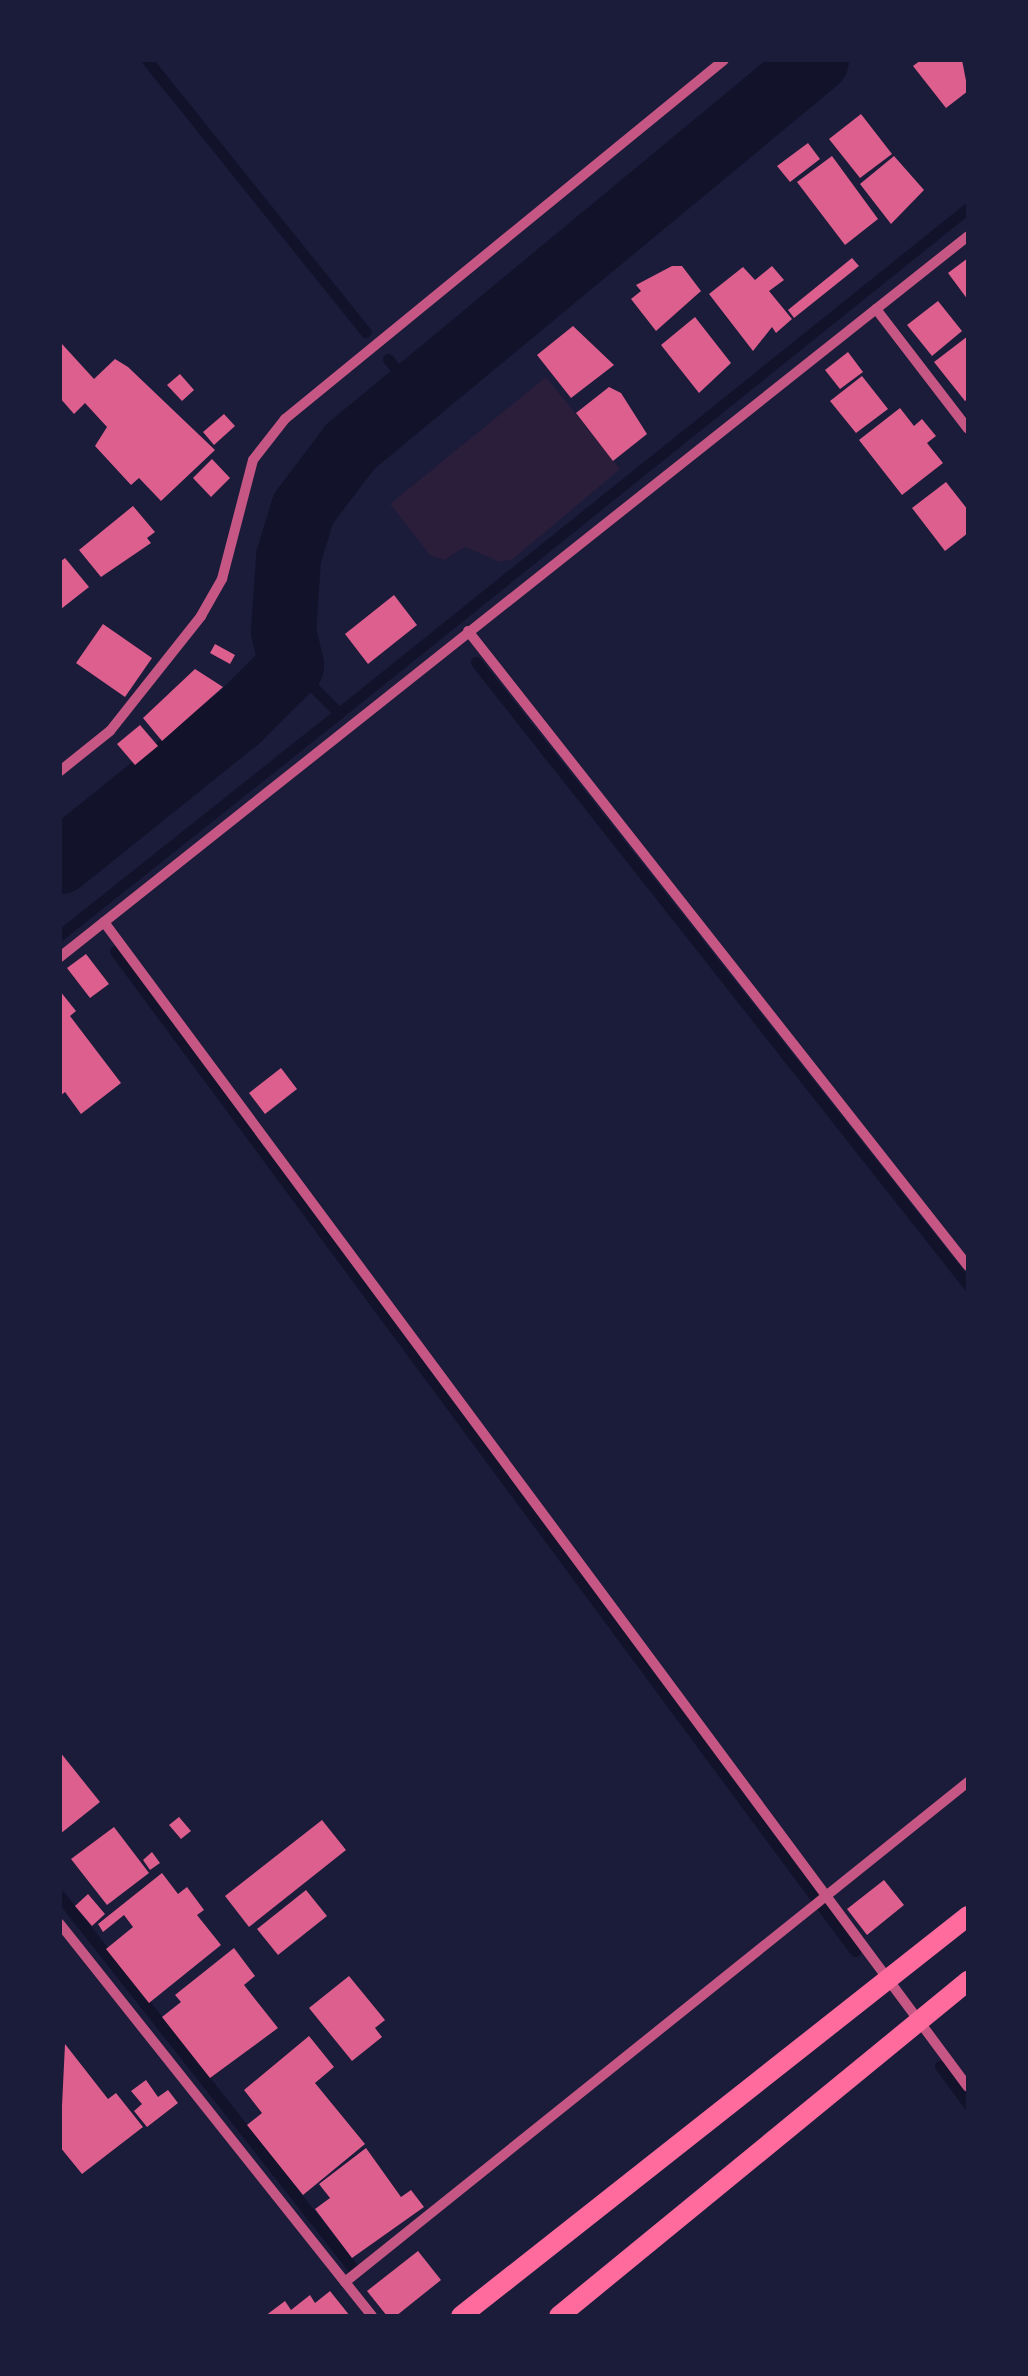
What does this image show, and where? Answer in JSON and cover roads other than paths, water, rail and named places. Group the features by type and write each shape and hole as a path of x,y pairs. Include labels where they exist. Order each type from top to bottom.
{"main road":[{"path":"461,2316 968,1916"},
{"path":"559,2316 968,1981"}],"street":[{"path":"60,771 110,730 201,616 222,578 253,460 285,418 724,60"},
{"path":"60,957 968,236"},
{"path":"876,309 968,430"},
{"path":"468,630 968,1266"},
{"path":"104,922 821,1900 888,1978 968,2087"},
{"path":"346,2282 968,1782"},
{"path":"60,1924 372,2316"}],"waterway":[{"path":"147,60 366,332"},
{"path":"60,861 238,718 291,665 283,631 288,557 303,508 350,446 816,60"},
{"path":"291,665 339,713 968,208"},
{"path":"388,359 414,392"},
{"path":"476,662 968,1285"},
{"path":"60,935 339,713"},
{"path":"115,951 855,1951"},
{"path":"60,1896 352,2267"},
{"path":"940,2066 968,2104"}]}
